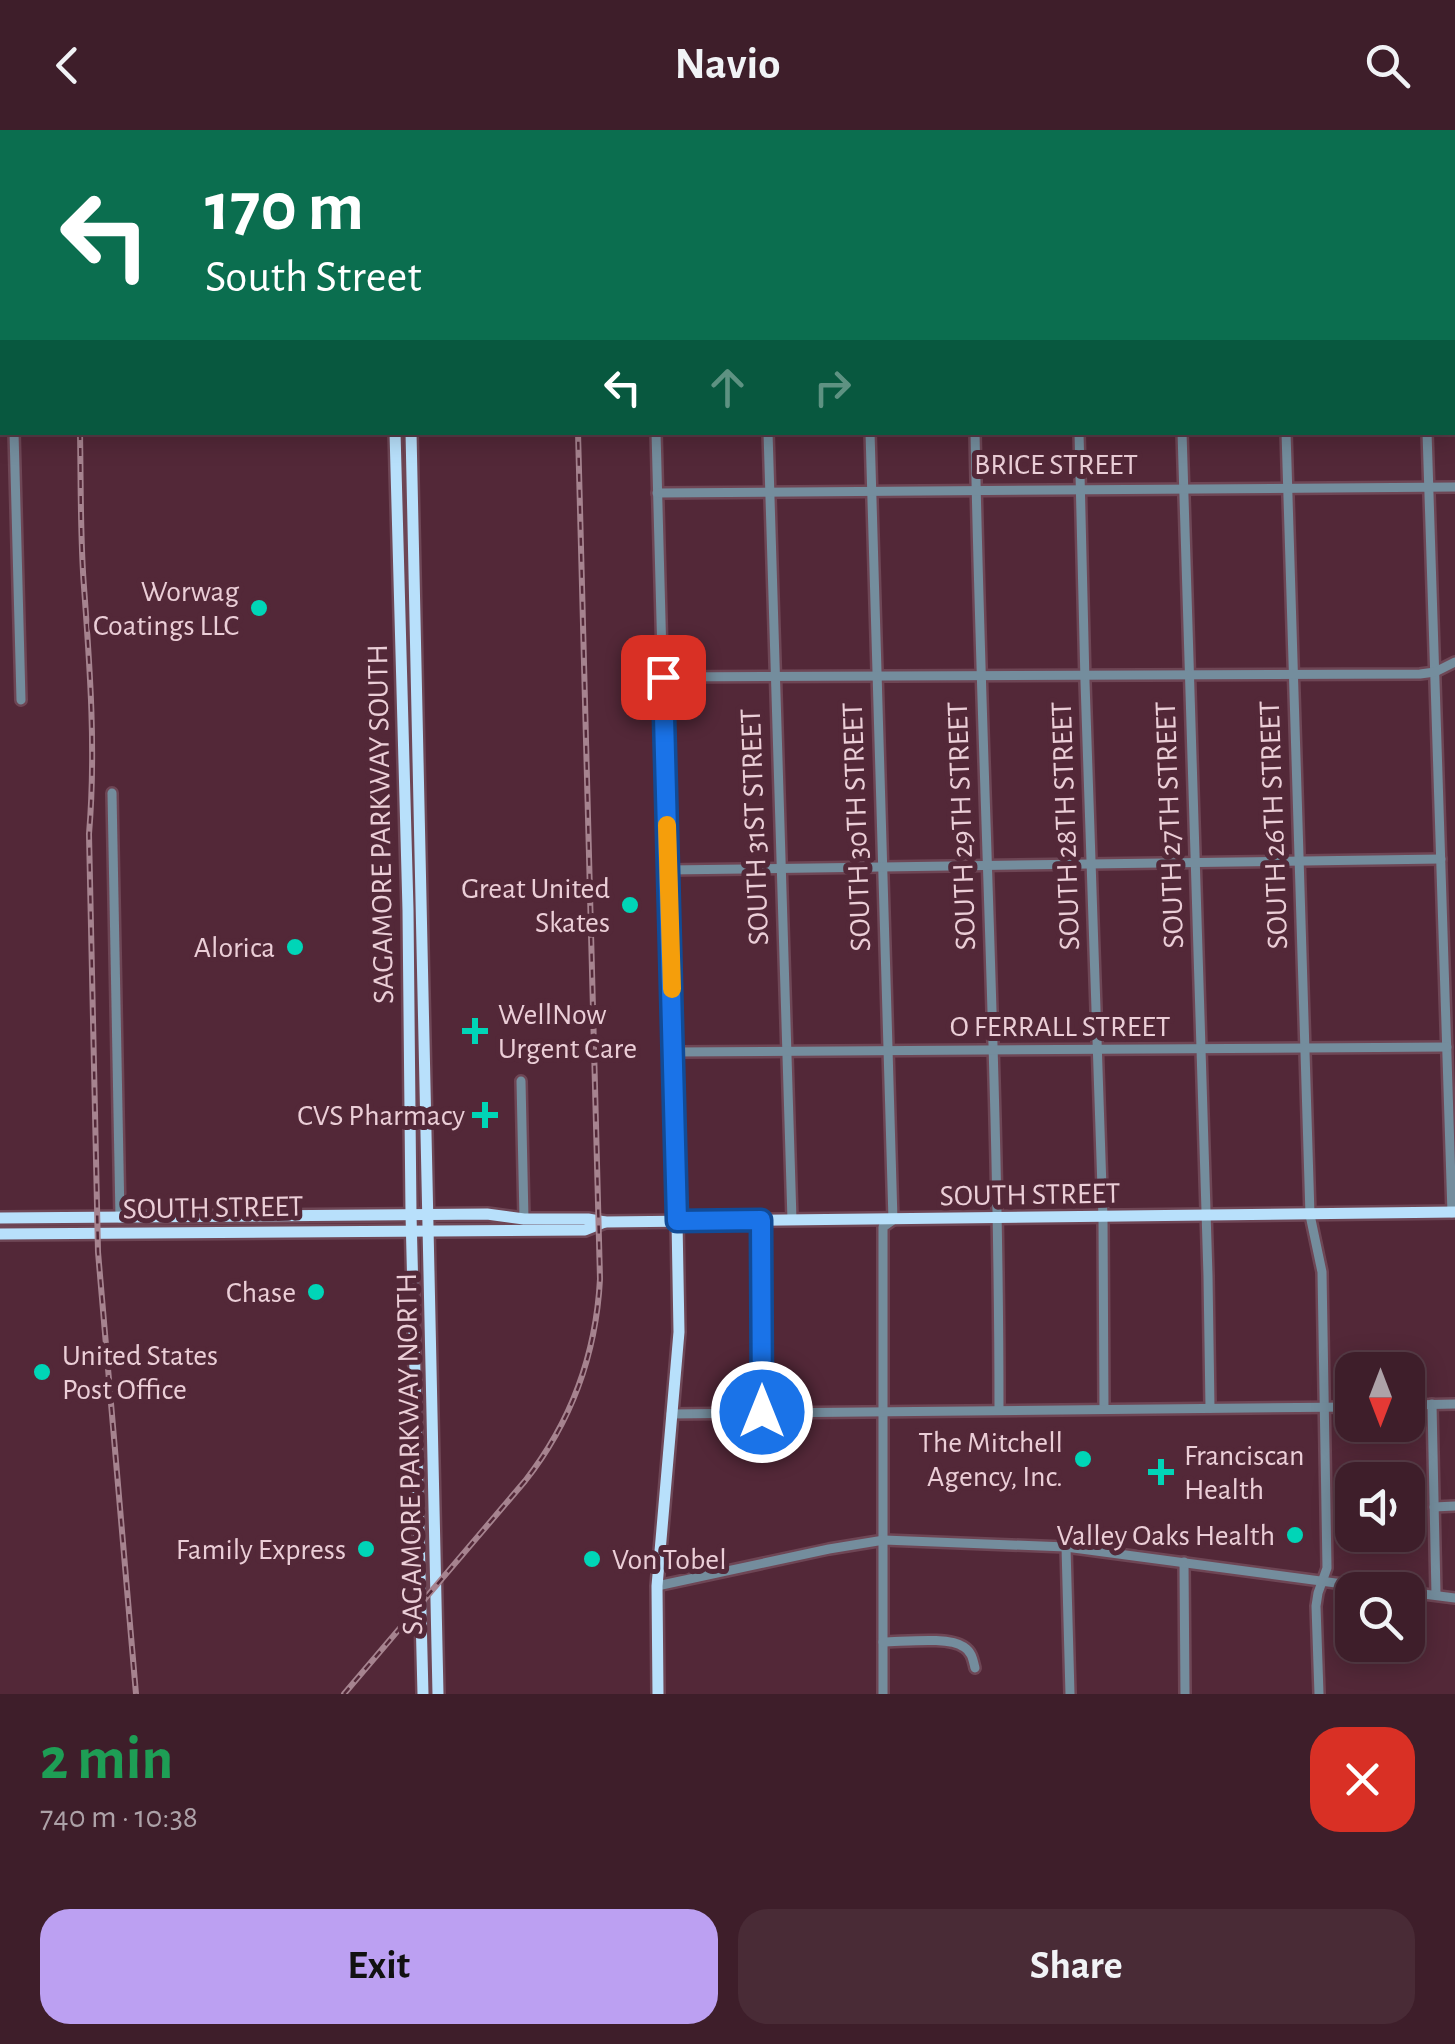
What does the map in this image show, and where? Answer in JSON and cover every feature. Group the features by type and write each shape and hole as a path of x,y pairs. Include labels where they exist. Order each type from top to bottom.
{"main road":[{"name":"SAGAMORE PARKWAY SOUTH","path":"396,435 411,1214"},
{"name":"SAGAMORE PARKWAY SOUTH","path":"411,435 430,1214"},
{"name":"SOUTH STREET","path":"0,1218 487,1214 524,1220 588,1218 605,1222 1453,1213"},
{"name":"SAGAMORE PARKWAY NORTH","path":"411,1214 423,1694"},
{"name":"SAGAMORE PARKWAY NORTH","path":"430,1214 438,1694"},
{"path":"30,1218 31,1234"},
{"path":"658,1694 656,1586 679,1332 677,1221"},
{"name":"SOUTH STREET","path":"0,1234 590,1230 605,1222"}],"street":[{"path":"14,435 21,700"},
{"path":"656,435 677,1221"},
{"name":"SOUTH 31ST STREET","path":"768,435 792,1220"},
{"name":"SOUTH 30TH STREET","path":"870,435 893,1220 883,1227 884,1412"},
{"name":"SOUTH 29TH STREET","path":"975,435 994,1051 999,1410"},
{"name":"SOUTH 28TH STREET","path":"1080,435 1103,1218 1104,1410"},
{"name":"SOUTH 27TH STREET","path":"1182,435 1210,1408"},
{"name":"SOUTH 26TH STREET","path":"1286,435 1310,1215 1322,1272 1327,1568 1316,1606 1318,1694"},
{"path":"1426,435 1453,1213"},
{"name":"BRICE STREET","path":"657,494 1455,487"},
{"path":"663,677 1435,677 1455,662"},
{"path":"112,793 120,1218"},
{"path":"668,870 1442,859"},
{"name":"O FERRALL STREET","path":"674,1052 1448,1048"},
{"path":"521,1081 524,1220"},
{"path":"761,1220 762,1412"},
{"path":"1425,1404 1455,1404"},
{"path":"1432,1404 1436,1595"},
{"path":"671,1414 1335,1407"},
{"path":"883,1694 884,1412"},
{"path":"1434,1506 1455,1506"},
{"path":"656,1586 884,1540 1066,1546 1335,1583"},
{"path":"1066,1546 1070,1694"},
{"path":"1184,1562 1186,1694"},
{"path":"1425,1594 1455,1598"},
{"path":"883,1642 953,1642 972,1654 975,1668"}],"railway":[{"path":"80,435 92,741 89,834 98,1252 136,1694"},
{"path":"344,1694 542,1458 579,1386 593,1334 600,1279 578,435"}],"slow traffic":[{"path":"667,825 672,989"}],"place":[{"name":"Worwag Coatings LLC","path":"259,608"},
{"name":"Great United Skates","path":"630,905"},
{"name":"Alorica","path":"295,947"},
{"name":"WellNow Urgent Care","path":"475,1031"},
{"name":"CVS Pharmacy","path":"485,1115"},
{"name":"Chase","path":"316,1292"},
{"name":"United States Post Office","path":"42,1372"},
{"name":"The Mitchell Agency, Inc.","path":"1083,1459"},
{"name":"Franciscan Health","path":"1161,1472"},
{"name":"Valley Oaks Health","path":"1295,1535"},
{"name":"Family Express","path":"366,1549"},
{"name":"Von Tobel","path":"592,1559"}],"route":[{"path":"663,677 677,1221 761,1220 762,1412"}]}
